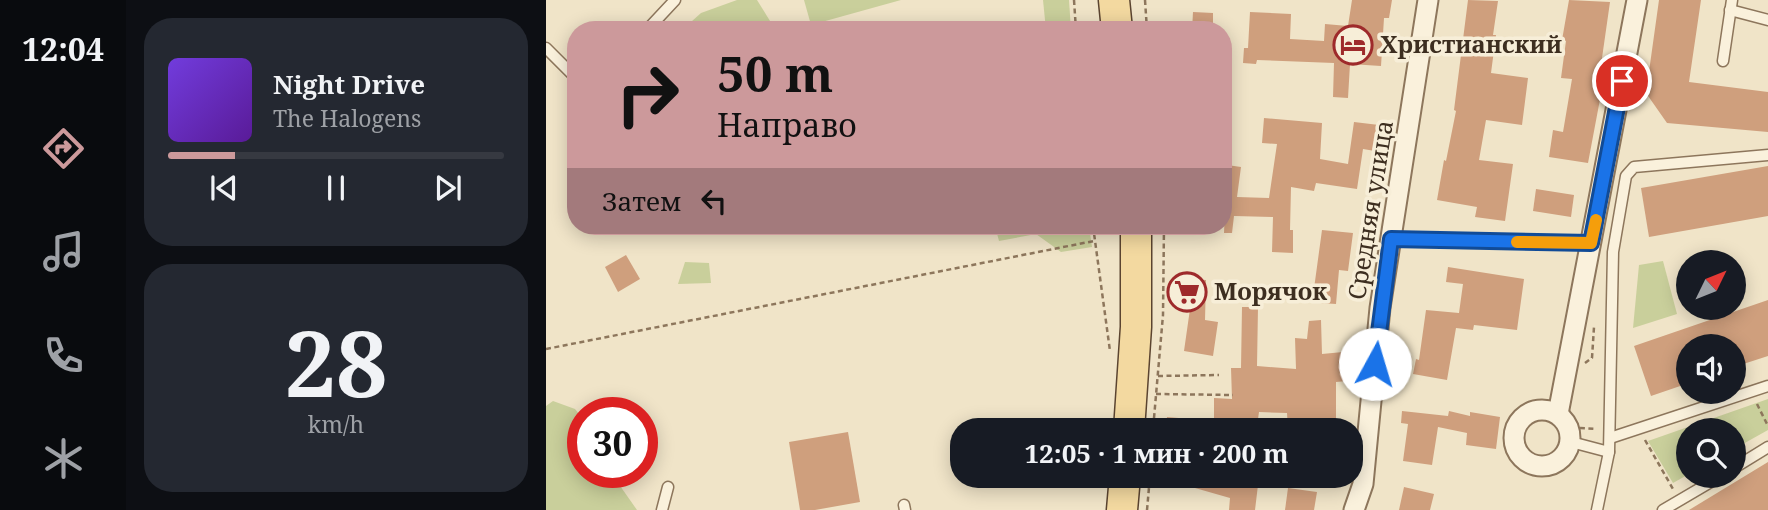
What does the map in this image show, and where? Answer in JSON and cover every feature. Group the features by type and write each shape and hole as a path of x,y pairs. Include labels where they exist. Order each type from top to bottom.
{"main road":[{"path":"1114,0 1116,21"},
{"path":"1130,418 1136,327 1136,235"},
{"path":"1122,510 1124,488"}],"street":[{"name":"Средняя улица","path":"1354,510 1363,484 1380,308 1428,0"},
{"path":"1558,414 1637,0"},
{"path":"1549,410 1558,414 1570,429 1570,442 1566,455 1560,461 1543,467 1526,462 1515,446 1514,437 1516,427 1529,413 1549,410"}],"lane":[{"path":"656,21 676,0"},
{"path":"1723,61 1731,5 1768,20"},
{"path":"546,48 567,69"},
{"path":"1597,510 1609,452 1614,253 1626,176 1634,167 1768,155"},
{"path":"1391,239 1591,243"},
{"path":"1610,438 1768,386"},
{"path":"1570,442 1609,452"},
{"path":"1746,461 1768,447"},
{"path":"662,510 668,487"},
{"path":"1663,510 1700,488"}],"path":[{"path":"1074,0 1075,21"},
{"path":"1145,0 1146,21"},
{"path":"1094,235 1110,353"},
{"path":"546,349 1094,241"},
{"path":"1158,376 1219,375"},
{"path":"1752,391 1768,426"},
{"path":"1156,394 1233,395"},
{"path":"1638,428 1679,500"},
{"path":"1147,510 1149,488"}],"green space":[{"path":"737,0 757,0 770,21 692,21 701,13"},
{"path":"804,0 901,0 825,21 810,21"},
{"path":"1043,0 1069,0 1070,21 1045,21"},
{"path":"997,235 1031,235 999,241"},
{"path":"1037,235 1090,235 1092,247 1061,252"},
{"path":"1663,261 1676,314 1633,328 1639,265"},
{"path":"685,262 709,263 711,283 678,284"},
{"path":"1768,399 1768,430 1746,442 1746,418 1714,418"},
{"path":"553,401 567,406 567,488 622,488 637,510 546,510 546,406"},
{"path":"1676,431 1676,481 1673,483 1648,441"}],"building":[{"path":"1352,0 1392,0 1389,18 1384,18 1381,66 1350,64 1348,98 1333,97 1334,63 1257,60 1256,64 1243,63 1244,48 1248,48 1250,12 1291,14 1290,39 1324,41 1325,24 1348,26"},
{"path":"1468,0 1498,1 1491,73 1528,78 1522,125 1486,120 1479,160 1513,164 1505,221 1475,217 1477,207 1437,200 1456,111"},
{"path":"1569,0 1610,2 1597,93 1601,94 1588,163 1549,157 1553,130 1563,132 1572,79 1561,78 1566,41 1562,40"},
{"path":"1659,0 1701,0 1689,82 1768,92 1768,132 1667,123 1646,93"},
{"path":"1193,12 1213,13 1213,21 1192,21"},
{"path":"1264,118 1322,123 1320,159 1348,164 1354,122 1379,125 1375,151 1363,149 1357,189 1316,183 1314,191 1291,187 1290,230 1293,230 1293,253 1272,252 1273,217 1234,216 1232,233 1232,166 1241,167 1237,197 1269,198 1277,144 1262,143"},
{"path":"1768,166 1768,216 1649,237 1641,188"},
{"path":"1536,189 1574,195 1571,217 1533,211"},
{"path":"1322,230 1353,233 1348,271 1339,270 1336,304 1321,303 1322,296 1313,296"},
{"path":"626,255 640,279 618,292 605,267"},
{"path":"1448,267 1524,279 1517,330 1474,325 1473,330 1456,328 1447,380 1413,374 1416,359 1419,360 1426,310 1459,313 1463,284 1446,282"},
{"path":"1183,279 1206,280 1205,320 1218,322 1213,356 1184,351 1191,302 1169,301 1170,282 1183,282"},
{"path":"1768,300 1768,356 1746,363 1746,334 1676,334 1676,387 1651,396 1634,346 1710,320 1746,320 1746,308"},
{"path":"1242,307 1258,307 1257,366 1296,369 1295,338 1307,339 1309,321 1321,320 1322,354 1343,352 1347,381 1336,382 1336,418 1287,418 1287,413 1259,412 1258,418 1214,418 1214,398 1232,399 1231,368 1241,368"},
{"path":"1402,411 1448,416 1449,411 1470,416 1470,412 1500,417 1496,449 1466,445 1467,433 1438,427 1432,465 1403,461 1408,424 1401,423"},
{"path":"848,432 860,502 800,510 789,442"},
{"path":"1768,462 1768,510 1689,510 1725,488 1746,488 1746,475"},
{"path":"1404,487 1434,494 1430,510 1399,510"},
{"path":"1195,488 1258,488 1255,510 1229,510 1230,498"},
{"path":"1288,488 1317,492 1314,510 1285,510"}],"slow traffic":[{"path":"1517,242 1591,243 1596,220"}],"place":[{"name":"Христианский","path":"1353,45"},
{"name":"Морячок","path":"1187,292"}],"route":[{"path":"1375,364 1380,308 1391,239 1591,243 1622,81"}]}
